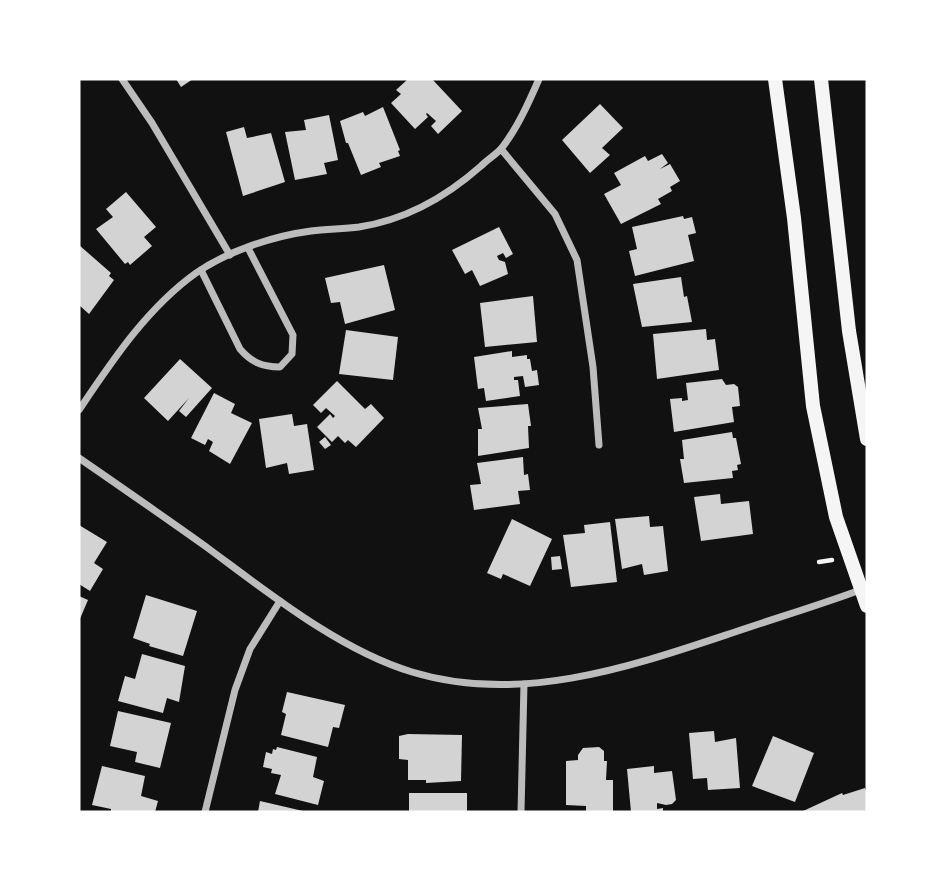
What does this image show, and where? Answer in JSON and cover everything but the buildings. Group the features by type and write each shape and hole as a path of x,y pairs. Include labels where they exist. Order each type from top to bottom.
{"main road":[{"path":"775,79 794,218 813,406 836,517 864,589 867,607"},
{"path":"821,79 849,331 867,439"}],"street":[{"path":"122,79 152,123 230,256"},
{"path":"79,410 111,363 144,322 168,297 201,270 268,241 309,231 359,227 419,209 463,181 501,149 540,79"},
{"path":"501,149 555,214 577,260 593,367 599,445"},
{"path":"201,270 240,349 249,360 265,367 280,367 292,354 293,335 248,248"},
{"path":"79,458 280,601 359,650 411,672 458,682 524,684 587,677 652,659 864,589"},
{"path":"205,812 235,690 250,649 280,601"},
{"path":"521,812 524,684"}]}
